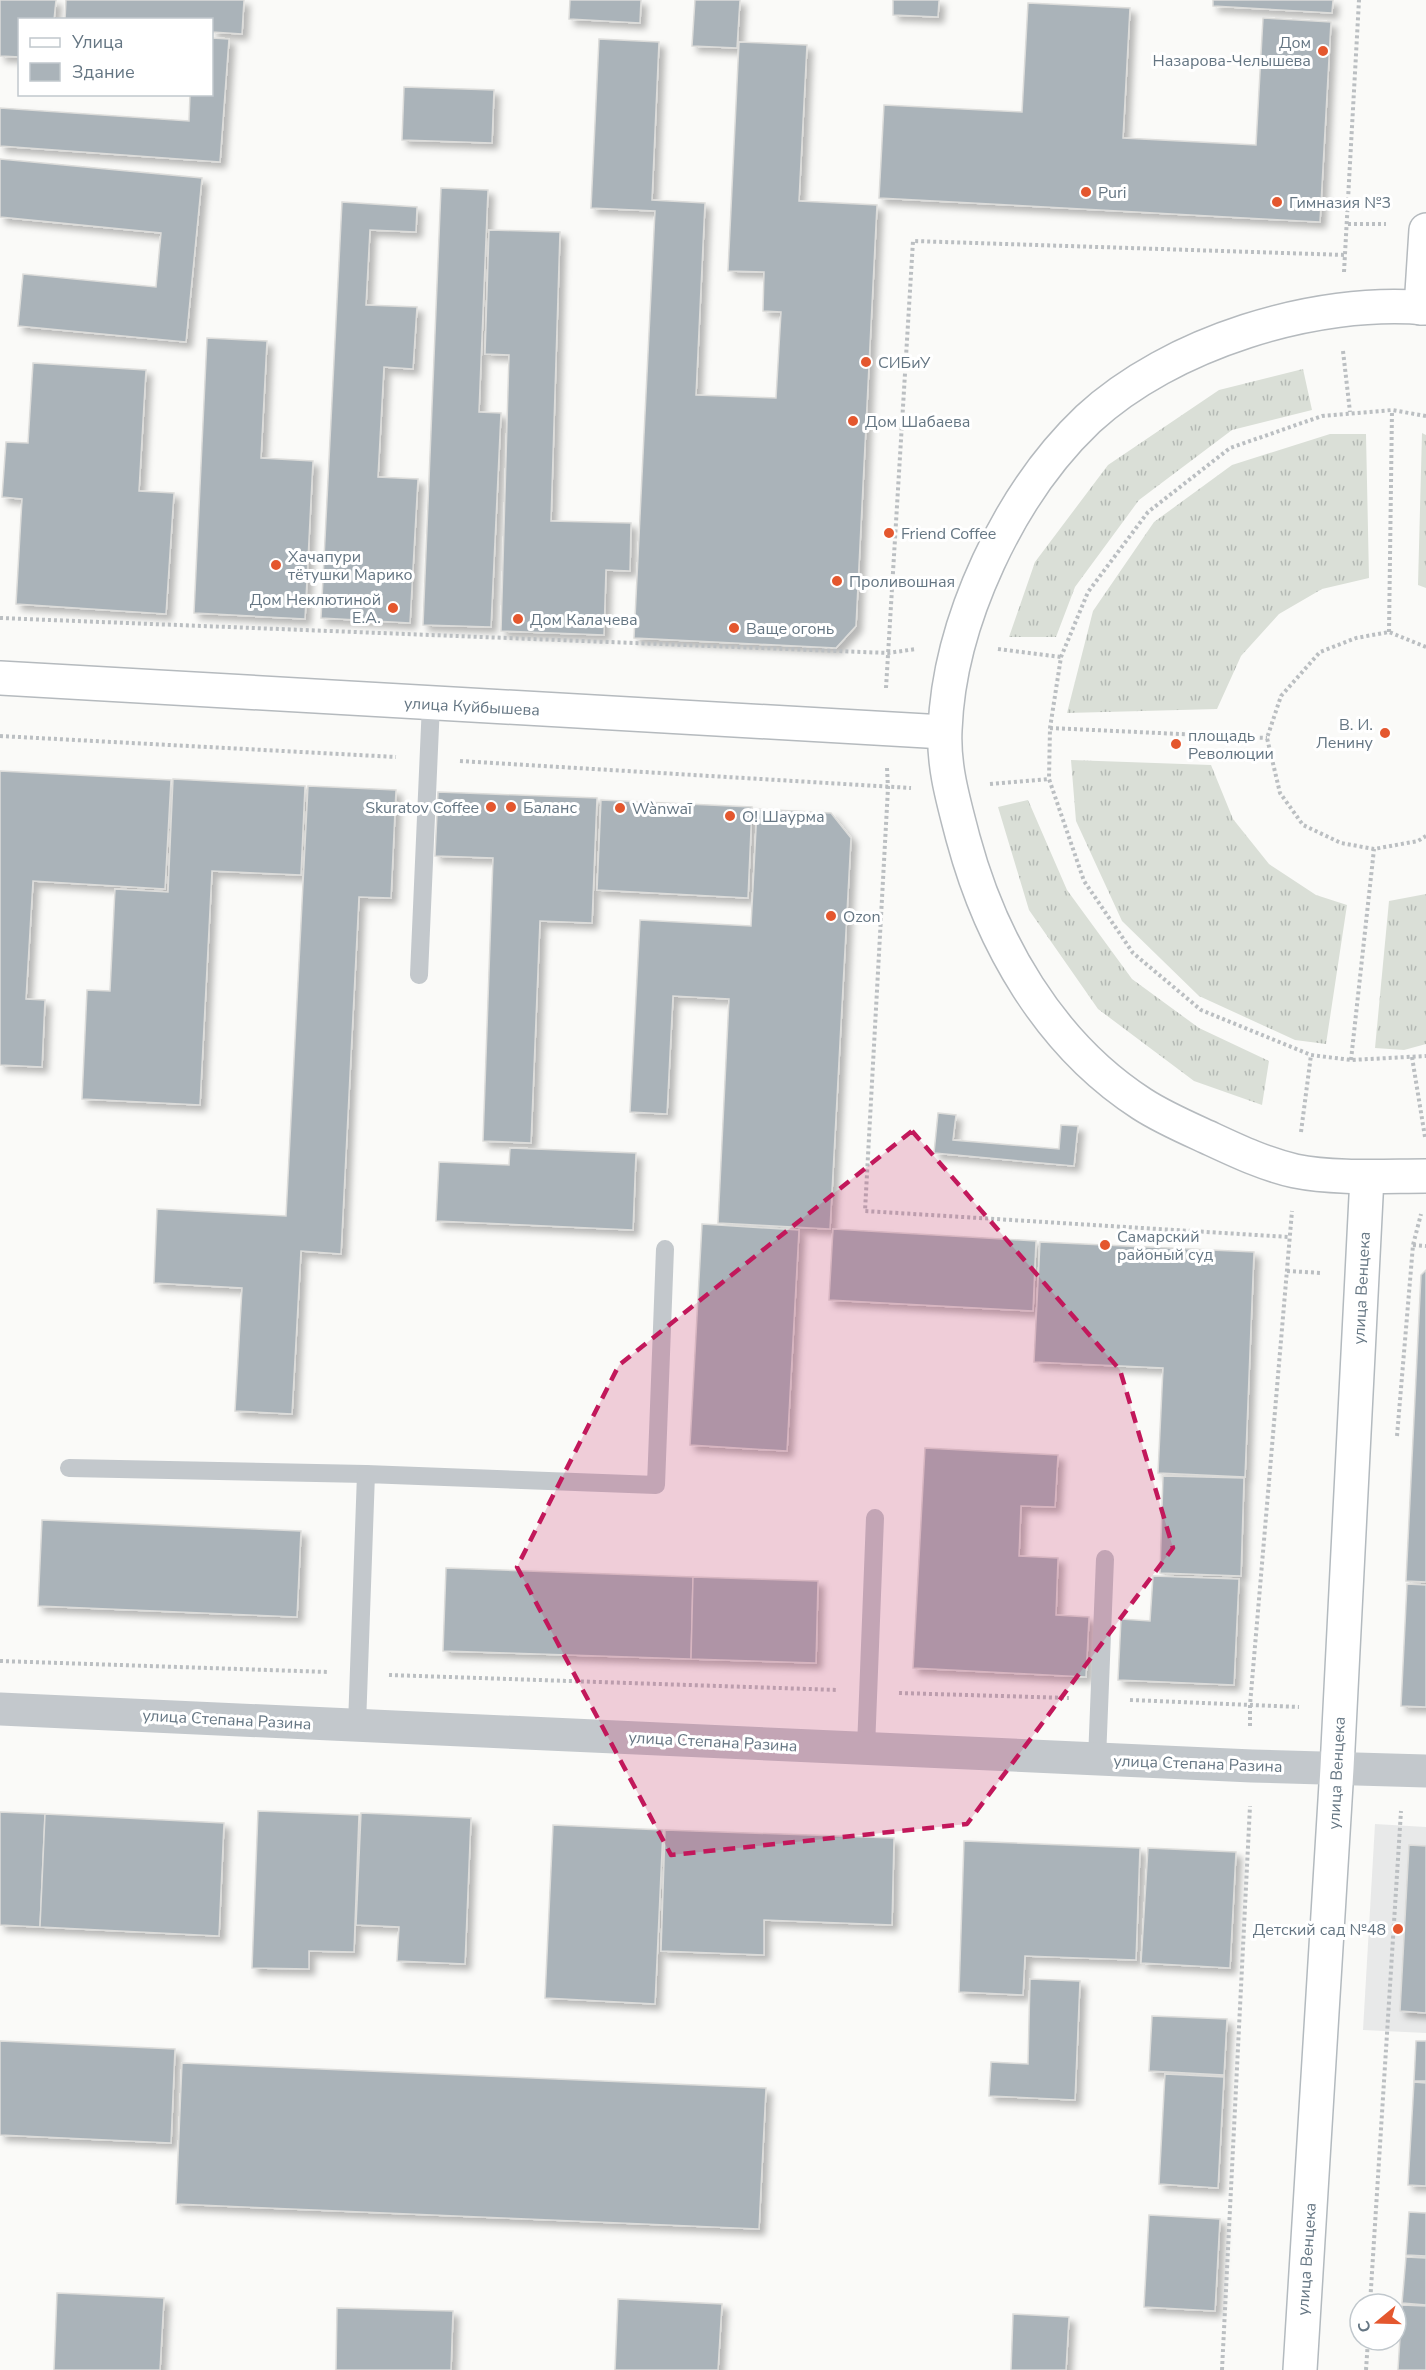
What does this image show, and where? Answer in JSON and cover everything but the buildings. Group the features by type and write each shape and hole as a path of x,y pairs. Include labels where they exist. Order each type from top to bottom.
{"main road":[{"path":"1426,231 1423,308 1339,309 1244,331 1178,360 1132,385 1089,419 1054,456 1022,503 997,546 974,593 958,644 944,732 949,788 975,883 997,934 1026,986 1063,1034 1104,1076 1143,1105 1250,1157 1296,1171 1367,1177 1426,1176"},
{"name":"улица Куйбышева","path":"0,678 944,732"},
{"name":"улица Венцека","path":"1300,2370 1337,1768 1367,1177"}],"street":[{"name":"улица Степана Разина","path":"0,1709 1252,1766 1415,1771"}],"lane":[{"path":"419,975 431,704"},
{"path":"69,1468 366,1474 656,1485 665,1249"},
{"path":"357,1725 366,1474"},
{"path":"866,1748 875,1518"},
{"path":"1097,1759 1104,1559"}],"path":[{"path":"0,618 888,653 913,241 1346,255 1359,0"},
{"path":"1389,632 1392,410"},
{"path":"1426,416 1392,410 1322,416 1230,448 1148,512 1088,592 1061,657 1050,728 1049,779 1084,881 1133,953 1201,1010 1311,1055 1351,1060 1426,1056"},
{"path":"1426,648 1389,632 1356,638 1320,652 1281,696 1267,738 1280,793 1303,825 1341,843 1374,849 1418,841 1426,836"},
{"path":"1050,728 1267,738"},
{"path":"888,788 865,1211 1288,1238"},
{"path":"1351,1060 1374,849"},
{"path":"1222,2370 1252,1766 1250,1705 1288,1238 1311,1055"},
{"path":"1412,1058 1426,1141"},
{"path":"1410,1277 1413,1245 1423,1208"},
{"path":"1413,1245 1426,1246"},
{"path":"0,1661 1340,1709"},
{"path":"1371,2292 1415,1771"},
{"path":"1366,2370 1367,2352"}],"highlighted area":[{"path":"912,1131 1120,1370 1173,1548 967,1824 671,1855 517,1567 619,1365"}],"shaded area":[{"name":"Детский сад №48","path":"1375,1824 1426,1827 1426,2033 1363,2030"}],"green space":[{"path":"1303,369 1312,410 1232,430 1139,500 1075,587 1056,637 1009,637 1035,562 1108,465 1219,390"},
{"path":"1422,433 1426,435 1426,588 1418,585"},
{"path":"1330,434 1366,434 1369,578 1322,589 1279,614 1241,656 1217,709 1067,713 1093,611 1154,522 1232,465"},
{"path":"1071,760 1211,765 1233,819 1269,864 1316,895 1347,905 1326,1044 1295,1040 1199,996 1122,921 1076,821"},
{"path":"1028,800 1067,890 1132,979 1199,1028 1269,1061 1262,1105 1194,1081 1098,1009 1029,910 998,807"},
{"path":"1426,894 1426,1044 1404,1050 1375,1048 1389,901"}],"place":[{"name":"Дом Назарова-Челышева","path":"1323,51"},
{"name":"Puri","path":"1086,192"},
{"name":"Гимназия №3","path":"1277,202"},
{"name":"СИБиУ","path":"866,362"},
{"name":"Дом Шабаева","path":"853,421"},
{"name":"Friend Coffee","path":"889,533"},
{"name":"Хачапури тётушки Марико","path":"276,565"},
{"name":"Проливошная","path":"837,581"},
{"name":"Дом Неклютиной Е.А.","path":"393,608"},
{"name":"Дом Калачева","path":"518,619"},
{"name":"Ваще огонь","path":"734,628"},
{"name":"В. И. Ленину","path":"1385,733"},
{"name":"площадь Революции","path":"1176,744"},
{"name":"Skuratov Coffee","path":"491,807"},
{"name":"Баланс","path":"511,807"},
{"name":"Wànwaī","path":"620,808"},
{"name":"О! Шаурма","path":"730,816"},
{"name":"Ozon","path":"831,916"},
{"name":"Самарский районый суд","path":"1105,1245"},
{"name":"Детский сад №48","path":"1398,1929"}]}
